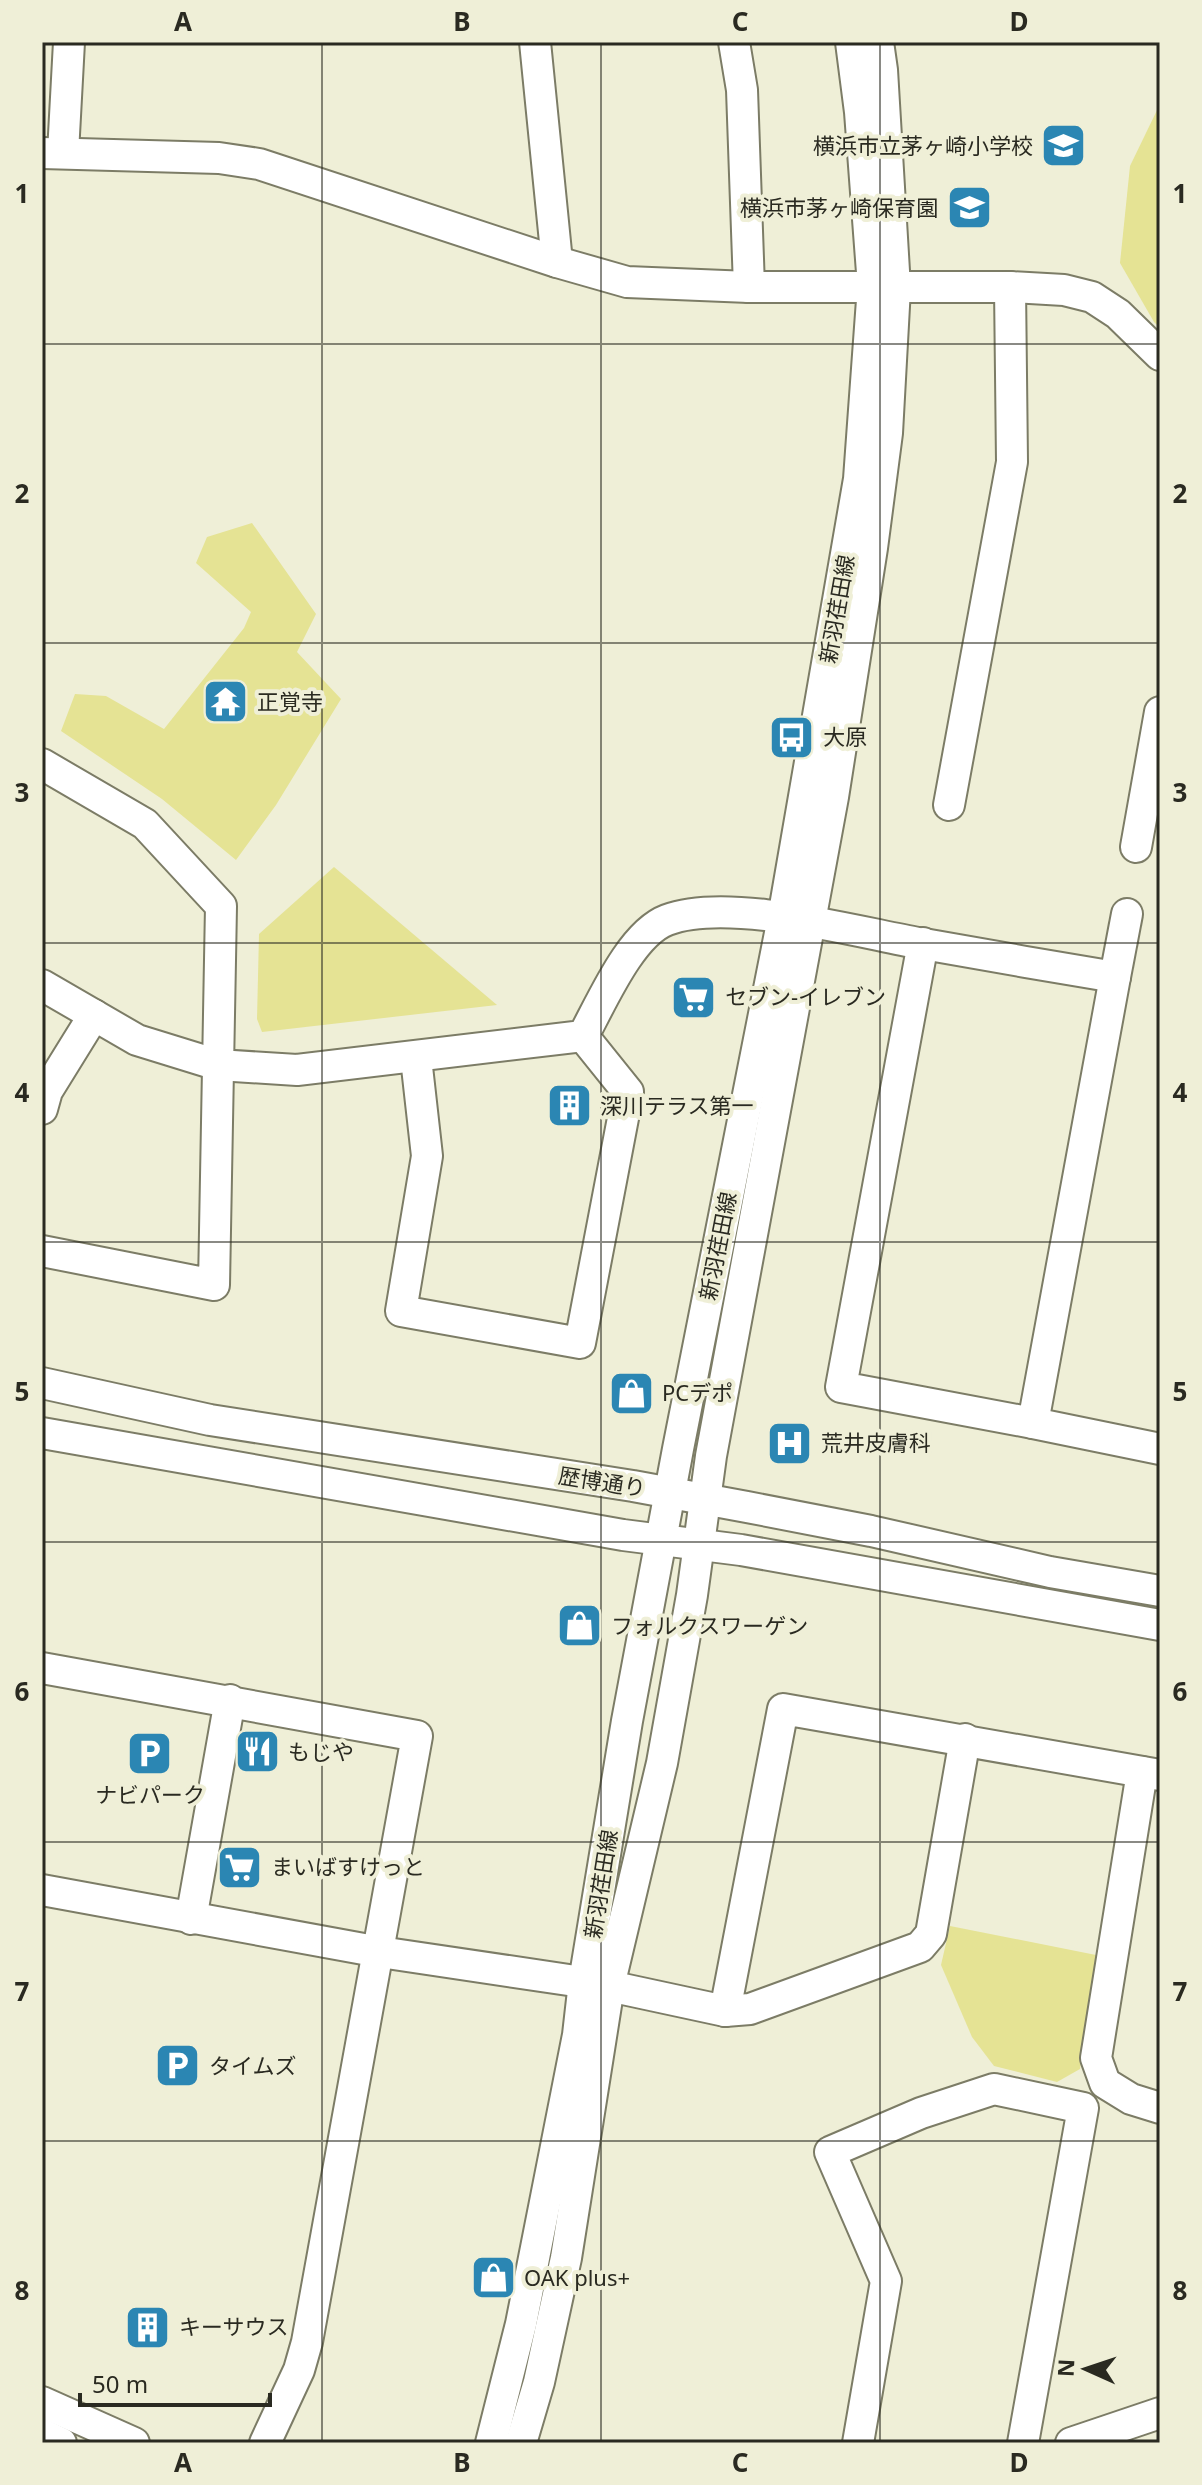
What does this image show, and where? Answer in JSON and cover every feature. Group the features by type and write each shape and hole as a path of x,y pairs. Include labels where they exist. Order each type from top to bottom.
{"street":[{"path":"69,42 53,153 219,158 259,164 627,282 749,287 1010,287 1064,290 1092,297 1118,314 1160,355"},
{"path":"535,42 557,262"},
{"path":"734,42 742,90 749,287"},
{"name":"新羽荏田線","path":"851,42 884,287"},
{"name":"新羽荏田線","path":"491,2443 521,2324 578,2035 597,1984 662,1763 700,1545 796,920 884,287 882,70 878,42"},
{"path":"949,805 1012,462 1010,287"},
{"path":"1136,847 1160,712"},
{"path":"42,764 145,824 221,906 214,1285 42,1251"},
{"path":"583,1036 627,958 647,934 665,921 711,911 796,920 1115,977"},
{"path":"1033,1423 1127,914"},
{"name":"新羽荏田線","path":"521,2443 539,2382 566,2258 627,1721 670,1493 796,920"},
{"path":"923,943 841,1387 1160,1449"},
{"path":"42,985 137,1040 218,1065 297,1070 583,1036"},
{"path":"42,1109 47,1091 94,1015"},
{"path":"416,1058 427,1156 401,1311 580,1343 628,1092 583,1036"},
{"name":"歴博通り","path":"42,1383 210,1420 670,1493 871,1531 1050,1572 1160,1591"},
{"path":"42,1433 1160,1625"},
{"path":"42,1668 417,1736 307,2342 299,2370 265,2443"},
{"path":"191,1919 230,1700"},
{"path":"725,2011 783,1709 1151,1773 1096,2058 1105,2083 1131,2099 1160,2108"},
{"path":"42,1890 380,1952 597,1984 725,2011 750,2009 920,1947 931,1934 965,1739"},
{"path":"858,2443 886,2281 830,2152 921,2113 994,2089 1083,2108 1023,2443"},
{"path":"42,2402 134,2443"},
{"path":"1071,2443 1160,2413"},
{"path":"42,2434 61,2443"}],"shaded area":[{"path":"1160,104 1160,328 1120,263 1130,166"},
{"path":"252,523 316,614 297,652 341,699 276,805 236,860 162,799 61,731 75,694 106,696 164,729 244,628 251,612 196,563 207,537"},
{"path":"334,867 497,1005 262,1032 257,1019 259,934"},
{"path":"950,1926 1096,1955 1080,2069 1057,2082 994,2066 972,2037 941,1965"}],"place":[{"name":"横浜市立茅ヶ崎小学校","path":"1064,146"},
{"name":"横浜市茅ヶ崎保育園","path":"969,208"},
{"name":"正覚寺","path":"226,702"},
{"name":"大原","path":"792,737"},
{"name":"セブン-イレブン","path":"694,997"},
{"name":"深川テラス第一","path":"569,1106"},
{"name":"PCデポ","path":"631,1393"},
{"name":"荒井皮膚科","path":"790,1443"},
{"name":"フォルクスワーゲン","path":"580,1626"},
{"name":"もじや","path":"257,1752"},
{"name":"ナビパーク","path":"150,1754"},
{"name":"まいばすけっと","path":"240,1867"},
{"name":"タイムズ","path":"178,2066"},
{"name":"OAK plus+","path":"493,2278"},
{"name":"キーサウス","path":"148,2327"}]}
